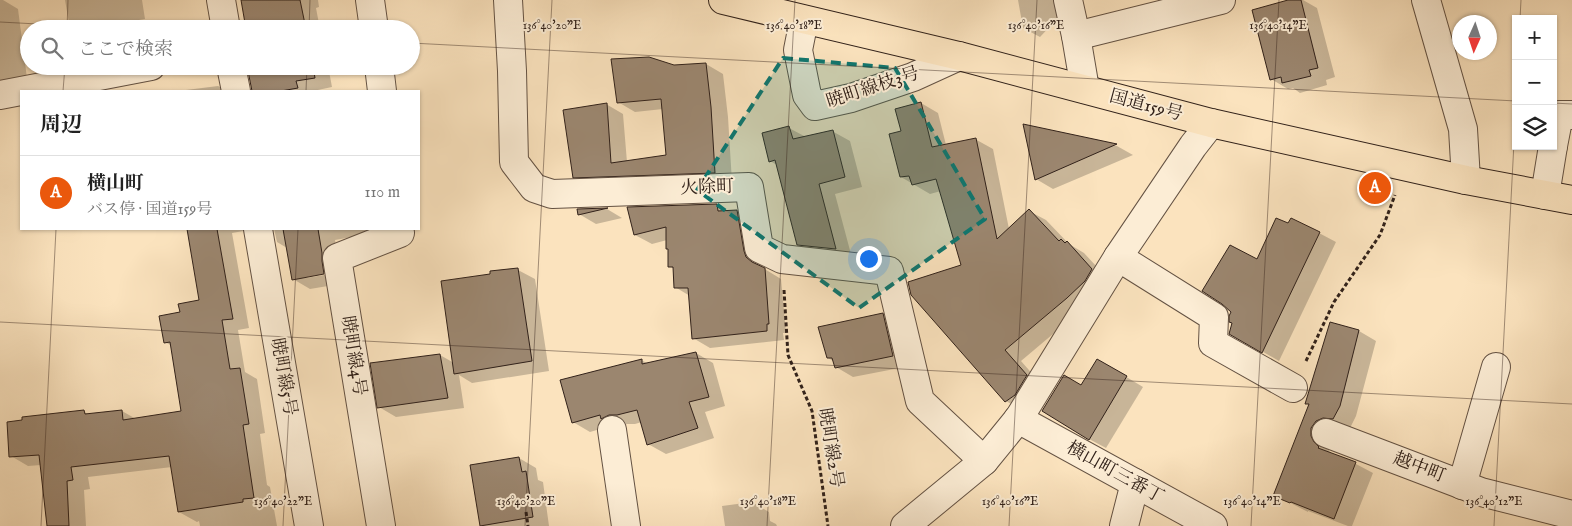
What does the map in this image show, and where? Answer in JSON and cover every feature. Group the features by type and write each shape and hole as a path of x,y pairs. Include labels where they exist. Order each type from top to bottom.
{"highway":[{"name":"国道159号","path":"723,0 959,56 1211,123 1466,180 1572,200"}],"street":[{"path":"221,0 224,20"},
{"path":"370,0 373,20"},
{"name":"火除町","path":"508,0 514,162 534,188 552,194 749,187 759,248 782,259 889,271 920,401 984,461"},
{"path":"1068,0 1085,89"},
{"path":"1076,36 1221,0"},
{"path":"1426,0 1463,129 1466,180"},
{"name":"暁町線枝3号","path":"804,20 798,50 807,95 815,106 851,98 913,77 959,56"},
{"path":"26,90 105,75"},
{"path":"233,75 236,90"},
{"path":"380,75 382,90"},
{"path":"0,95 20,91"},
{"path":"1557,125 1559,115 1572,115"},
{"path":"904,526 984,461 1018,419 1118,257 1193,146 1211,123"},
{"path":"1545,195 1552,150"},
{"name":"暁町線5号","path":"258,230 309,526"},
{"name":"暁町線4号","path":"381,526 337,258 400,233 400,230"},
{"path":"1118,257 1214,317 1213,343 1293,388"},
{"path":"1462,485 1496,366"},
{"name":"横山町三番丁","path":"1018,419 1213,526"},
{"path":"612,430 626,526"},
{"name":"越中町","path":"1326,433 1481,492 1572,515"},
{"path":"1124,526 1135,483"}],"path":[{"path":"1293,388 1334,302 1380,234 1406,166"},
{"name":"暁町線2号","path":"782,259 788,355 812,411 828,526"},
{"path":"526,512 528,526"}],"highlighted area":[{"path":"783,58 895,68 985,219 859,308 697,190"}],"building":[{"path":"241,0 300,0 304,20 244,20"},
{"path":"1288,0 1301,0 1318,68 1309,70 1311,76 1282,83 1281,77 1270,80 1252,10"},
{"path":"649,57 674,65 706,63 715,173 573,178 563,110 607,103 611,163 666,155 661,99 617,103 611,59"},
{"path":"249,75 314,75 315,78 296,81 298,88 287,90 252,90"},
{"path":"921,102 932,147 976,138 997,239 1029,209 1059,241 1061,239 1065,243 1067,241 1092,269 1085,281 1067,298 1005,350 1027,375 1015,395 1005,402 911,295 908,282 961,265 936,179 912,185 909,176 900,177 889,134 901,131 895,109"},
{"path":"1023,124 1117,144 1035,180"},
{"path":"789,126 793,139 833,130 845,177 819,184 836,249 797,245 775,160 769,162 762,133"},
{"path":"717,204 718,211 737,210 746,257 765,268 769,324 767,324 767,331 692,339 688,288 674,288 673,267 668,267 666,227 634,235 627,207"},
{"path":"608,208 578,215 577,209"},
{"path":"1276,218 1288,223 1291,218 1320,232 1262,353 1229,334 1232,323 1229,322 1231,312 1202,291 1230,245 1257,259"},
{"path":"187,230 217,230 233,319 222,320 230,369 240,368 249,424 243,425 254,498 243,499 243,502 178,512 169,456 71,467 73,480 67,481 69,526 47,526 39,455 9,457 7,422 22,420 22,417 84,410 85,414 122,410 123,420 181,411 170,342 164,343 159,316 180,312 178,304 199,300"},
{"path":"283,230 318,230 324,274 292,280"},
{"path":"518,268 532,361 454,374 441,281 490,274 490,271"},
{"path":"883,313 893,356 835,368 832,358 827,358 818,327"},
{"path":"1330,322 1359,330 1340,406 1333,419 1323,418 1316,421 1311,428 1311,436 1318,448 1356,462 1334,519 1273,496 1309,404 1305,404"},
{"path":"696,352 709,397 689,402 698,428 647,445 637,410 609,415 601,419 600,415 572,423 560,380 642,359 642,364"},
{"path":"440,354 448,398 377,408 370,363"},
{"path":"1097,359 1127,376 1089,440 1042,411 1064,375 1081,385"},
{"path":"519,457 522,472 526,471 533,517 480,526 470,465"}],"place":[{"name":"横山町","path":"1375,188"}]}
